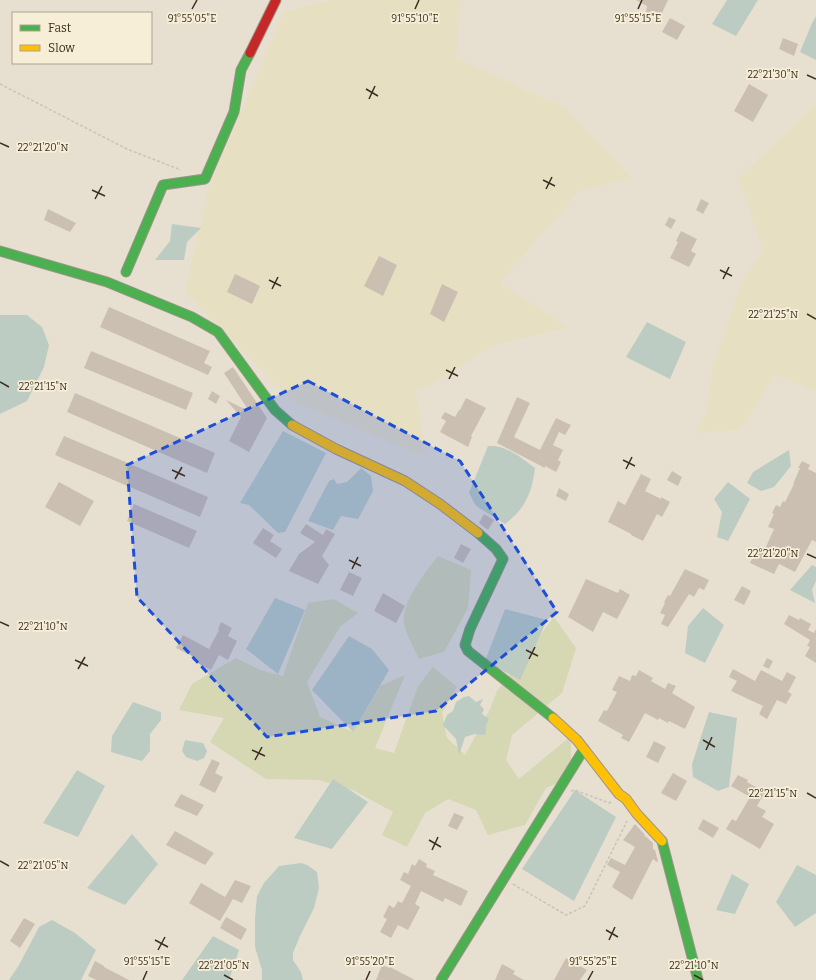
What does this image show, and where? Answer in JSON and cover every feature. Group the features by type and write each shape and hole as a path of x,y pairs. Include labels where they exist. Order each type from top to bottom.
{"main road":[{"path":"126,272 164,185 205,180 234,112 241,70 276,0"},
{"path":"0,251 107,282 192,317 218,332 275,410 288,423 405,481 440,504 496,548 503,559 470,629 465,645 468,651 564,727 578,740 618,794 626,799 637,814 661,839 698,980"},
{"path":"441,980 584,749"}],"path":[{"path":"0,84 127,149 184,171"},
{"path":"569,792 575,790 609,803 626,799"},
{"path":"512,882 566,915 586,906 633,808"}],"highlighted area":[{"path":"308,381 460,461 557,612 436,711 267,737 137,597 127,465"}],"shaded area":[{"path":"330,0 461,0 456,58 566,108 631,178 579,191 500,283 568,327 495,345 416,393 426,457 293,402 185,292 208,190 284,12"},
{"path":"727,0 758,0 736,36 712,24"},
{"path":"816,16 816,60 800,52"},
{"path":"816,104 816,392 775,375 740,430 694,433 706,412 713,364 741,283 763,250 738,178"},
{"path":"172,224 201,228 187,242 184,260 155,260 170,241"},
{"path":"0,315 27,315 42,327 49,345 44,367 27,401 0,414"},
{"path":"647,322 686,342 670,379 626,357"},
{"path":"283,431 326,453 285,532 278,533 249,505 240,503"},
{"path":"488,446 501,447 519,456 535,468 532,485 526,500 518,512 505,524 476,506 469,493"},
{"path":"789,450 791,466 774,487 761,491 747,483 753,472"},
{"path":"361,468 371,476 373,491 358,519 341,516 333,530 308,521 329,481 334,479 337,484 347,482"},
{"path":"728,482 750,499 728,541 717,537 722,512 714,499"},
{"path":"812,565 816,567 816,581 812,590 815,603 790,590"},
{"path":"275,598 305,610 278,674 246,649"},
{"path":"703,608 724,625 705,663 685,653 688,626"},
{"path":"505,609 547,620 520,680 485,661"},
{"path":"349,636 372,649 389,670 353,732 312,690"},
{"path":"469,696 476,702 483,699 480,705 484,709 482,714 489,719 486,725 486,735 475,734 465,737 459,755 456,739 443,725 447,715 453,711 456,702"},
{"path":"133,702 161,712 161,720 150,734 150,751 142,761 111,752 112,736"},
{"path":"709,712 737,718 729,787 718,791 693,777 692,764"},
{"path":"185,740 203,743 207,751 204,758 197,761 186,757 182,751"},
{"path":"77,770 105,786 78,837 43,823"},
{"path":"333,779 368,802 332,849 294,838"},
{"path":"575,790 616,817 574,901 522,869"},
{"path":"132,834 158,864 125,905 87,888"},
{"path":"301,863 317,872 319,888 314,908 293,953 293,960 301,972 303,980 262,980 262,970 255,947 257,896 264,883 279,866"},
{"path":"797,865 816,875 816,913 795,927 776,902"},
{"path":"732,874 749,884 735,914 716,910"},
{"path":"52,920 75,933 96,950 81,980 9,980 19,965 39,927"},
{"path":"213,936 239,950 229,980 182,980"}],"green space":[{"path":"438,556 471,570 468,608 444,652 419,659 405,628 404,616 406,607 415,588"},
{"path":"334,599 358,613 340,627 307,682 320,717 353,732 380,686 405,675 375,748 394,753 418,686 433,667 457,687 442,713 447,738 465,755 490,709 497,691 554,617 576,648 562,693 512,735 506,760 519,779 571,736 571,777 546,788 525,825 488,835 476,810 448,799 425,813 407,847 382,835 393,812 355,791 319,780 266,779 210,742 224,718 179,710 192,684 236,658 260,670 283,676 308,603"}],"building":[{"path":"636,0 668,0 659,19 646,12 647,6"},
{"path":"670,18 685,26 677,40 662,32"},
{"path":"783,38 798,44 794,56 779,49"},
{"path":"749,84 768,95 753,122 734,111"},
{"path":"701,199 709,203 703,214 696,210"},
{"path":"48,209 76,223 70,232 44,220"},
{"path":"669,217 676,220 671,229 665,225"},
{"path":"681,231 697,239 691,251 696,254 689,267 670,258 678,242 676,241"},
{"path":"379,256 397,265 383,296 364,286"},
{"path":"235,274 260,286 252,304 227,292"},
{"path":"442,284 458,292 444,322 430,314"},
{"path":"109,307 210,351 204,363 212,367 208,375 100,327"},
{"path":"91,351 193,393 186,410 84,368"},
{"path":"233,367 267,418 249,452 229,441 241,417 226,400 249,411 224,373"},
{"path":"212,391 220,396 216,404 208,399"},
{"path":"75,393 215,453 207,473 67,412"},
{"path":"517,397 530,403 514,437 540,450 556,418 571,425 565,435 559,432 553,445 563,450 558,460 561,462 556,472 545,466 545,468 497,443"},
{"path":"466,398 486,408 471,436 472,437 468,447 440,432 446,421 441,418 445,412 455,417"},
{"path":"64,436 208,497 200,517 55,455"},
{"path":"802,461 810,465 808,469 816,473 816,542 812,540 795,572 779,564 774,574 750,563 758,546 765,549 774,529 768,527 774,514 772,513 776,505 780,507 783,501 785,502 794,484 800,468 798,468"},
{"path":"672,471 682,477 678,486 667,480"},
{"path":"641,474 651,479 645,491 670,502 662,517 657,514 643,541 608,522 618,501 625,505"},
{"path":"59,482 94,501 80,526 45,507"},
{"path":"559,488 569,494 566,501 556,496"},
{"path":"134,504 197,531 189,548 127,521"},
{"path":"484,514 494,520 488,530 479,523"},
{"path":"306,524 323,535 326,529 335,534 322,556 329,565 318,584 289,571 299,554 315,542 300,533"},
{"path":"263,528 274,535 270,541 282,549 276,558 253,543"},
{"path":"461,544 471,549 463,563 454,558"},
{"path":"685,569 709,580 704,590 699,588 694,597 689,594 668,627 661,624 665,615 660,613 665,603 664,602 668,595 670,596"},
{"path":"349,572 362,578 353,596 340,590"},
{"path":"586,579 618,593 620,589 630,595 617,619 603,612 593,632 568,617"},
{"path":"742,586 751,591 744,605 734,600"},
{"path":"383,593 405,606 396,623 374,611"},
{"path":"789,615 799,620 800,618 811,624 808,630 814,633 816,629 816,663 805,656 810,647 807,646 810,640 784,624"},
{"path":"221,622 232,628 228,636 237,641 228,660 219,655 211,670 192,660 194,657 176,648 183,635 209,649 219,630 218,629"},
{"path":"767,658 773,661 769,669 763,666"},
{"path":"733,669 755,681 761,670 782,681 787,672 796,677 788,692 792,694 786,704 777,700 767,719 759,714 763,706 731,691 737,681 729,677"},
{"path":"639,670 653,678 651,681 665,689 668,683 676,686 672,693 695,707 685,729 669,721 668,723 659,718 658,720 645,713 629,742 621,738 623,735 598,721 604,710 607,711 617,692 612,690 619,676 630,681 632,675 636,676"},
{"path":"654,741 666,747 658,763 646,757"},
{"path":"212,759 220,763 215,773 223,777 215,793 199,785"},
{"path":"673,773 687,781 676,801 661,793"},
{"path":"738,775 765,792 757,806 766,811 762,817 774,824 760,849 726,829 732,819 736,821 750,797 731,786"},
{"path":"181,794 204,805 197,816 174,806"},
{"path":"454,813 464,817 457,830 448,826"},
{"path":"703,819 719,828 713,838 698,829"},
{"path":"635,824 653,843 653,849 655,850 658,861 657,862 653,859 632,900 612,887 620,872 607,865 611,858 625,865 635,847 623,840"},
{"path":"175,831 214,853 205,865 166,845"},
{"path":"419,859 427,864 426,867 435,871 433,875 468,891 461,906 445,898 443,902 421,891 415,904 420,907 408,930 398,925 391,938 380,932 387,919 383,917 389,905 394,908 398,901 402,903 411,886 400,880 404,872 408,874 412,864 415,866"},
{"path":"235,880 251,886 242,903 233,899 220,921 189,903 201,883 225,897"},
{"path":"226,917 247,929 241,940 220,928"},
{"path":"24,918 35,924 20,948 10,941"},
{"path":"566,958 587,970 580,980 554,980"},
{"path":"95,961 129,980 96,980 88,976"},
{"path":"502,964 515,971 513,974 524,980 495,980"},
{"path":"382,965 390,967 415,980 376,980"}],"traffic: fast":[{"path":"126,272 163,185 205,179 234,112 241,70 250,53"},
{"path":"0,251 107,282 192,317 218,332 275,410 292,425"},
{"path":"478,533 496,549 503,559 470,629 465,645 468,651 553,718"},
{"path":"441,980 584,749"},
{"path":"662,841 698,980"}],"traffic: slow":[{"path":"292,425 336,449 405,481 440,504 478,533"},
{"path":"553,718 577,740 619,794 626,799 637,814 662,841"}],"traffic: jam":[{"path":"250,53 276,0"}]}
